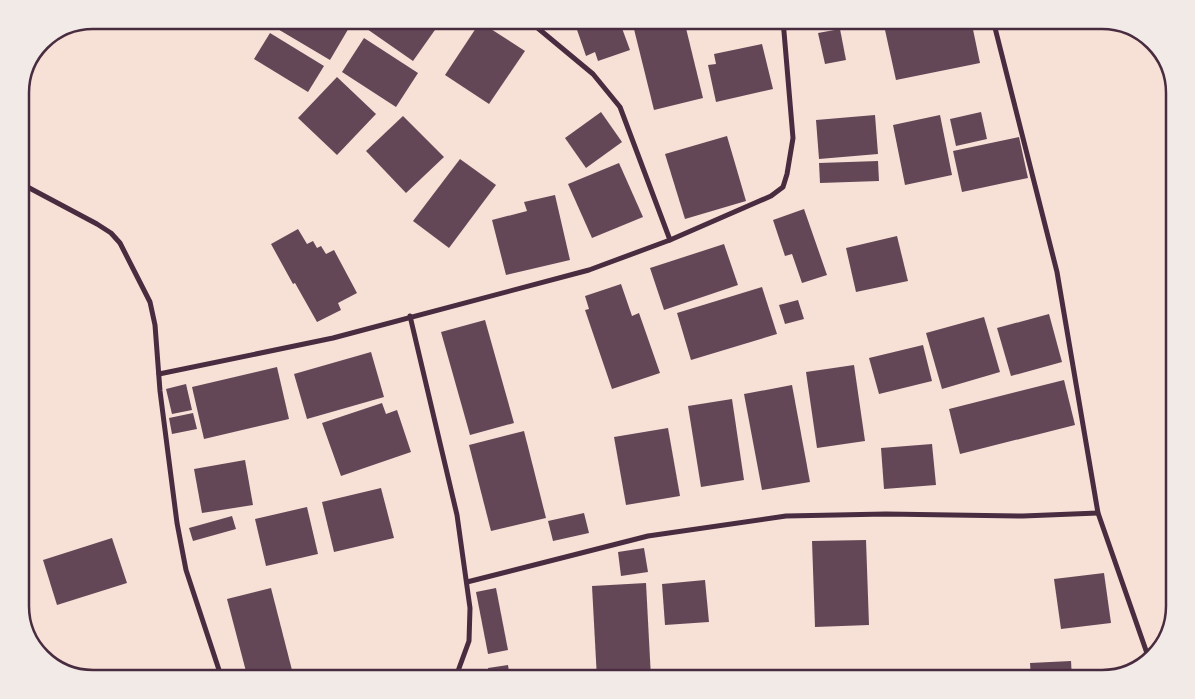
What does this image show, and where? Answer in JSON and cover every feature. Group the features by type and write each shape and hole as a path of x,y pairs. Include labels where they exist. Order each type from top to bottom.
{"street":[{"path":"539,29 593,74 620,107 670,240"},
{"path":"159,374 333,338 588,270 670,240 771,196 783,187 787,174 792,138 784,29"},
{"path":"994,29 1057,272 1098,513 1146,652"},
{"path":"29,188 111,233 120,243 150,302 155,325 160,391 177,523 186,570 219,670"},
{"path":"410,316 457,515 467,582 470,608 469,640 458,670"},
{"path":"467,582 648,536 786,516 886,514 1024,516 1098,513"}],"building":[{"path":"278,29 348,29 330,60"},
{"path":"367,29 436,29 413,61"},
{"path":"475,29 491,29 525,51 489,104 445,75"},
{"path":"577,29 622,29 630,50 598,61 595,52 586,56"},
{"path":"634,29 686,29 703,98 654,110"},
{"path":"840,29 846,60 825,64 818,33"},
{"path":"973,29 980,63 896,80 885,30"},
{"path":"270,33 324,66 308,92 254,59"},
{"path":"364,38 418,73 396,107 342,72"},
{"path":"762,44 773,89 716,102 708,65 716,64 714,54"},
{"path":"337,77 376,114 337,155 298,118"},
{"path":"601,112 622,142 586,168 565,138"},
{"path":"981,112 987,139 956,146 950,119"},
{"path":"875,115 878,154 819,159 816,120"},
{"path":"940,115 952,175 905,185 893,125"},
{"path":"403,116 444,157 406,193 366,151"},
{"path":"727,136 746,201 685,219 665,154"},
{"path":"1019,137 1028,178 962,192 953,151"},
{"path":"460,159 496,185 449,248 413,221"},
{"path":"878,161 879,181 820,183 819,163"},
{"path":"619,163 643,217 592,238 568,184"},
{"path":"555,195 570,260 506,275 492,220 527,211 524,202"},
{"path":"804,209 827,275 802,283 792,254 785,256 773,220"},
{"path":"298,229 307,244 313,241 317,248 321,246 326,254 334,250 357,293 338,303 341,310 317,322 271,244"},
{"path":"897,236 908,281 856,292 846,248"},
{"path":"724,244 738,285 664,310 650,268"},
{"path":"621,284 632,316 639,313 660,373 612,389 585,310 589,309 585,296"},
{"path":"762,287 777,334 691,360 677,313"},
{"path":"798,300 804,319 785,324 779,305"},
{"path":"1049,314 1062,362 1011,376 997,328"},
{"path":"984,317 1000,372 942,389 926,333"},
{"path":"485,320 514,423 470,435 441,332"},
{"path":"923,345 932,381 879,394 869,358"},
{"path":"371,352 384,397 307,419 294,374"},
{"path":"854,365 865,441 817,448 806,372"},
{"path":"277,367 289,419 204,439 192,387"},
{"path":"1064,380 1075,425 960,454 949,409"},
{"path":"186,384 192,410 172,414 166,389"},
{"path":"792,385 810,482 762,490 744,394"},
{"path":"732,399 744,480 701,487 688,406"},
{"path":"382,403 386,414 397,410 411,452 341,476 322,423"},
{"path":"193,413 197,429 172,434 169,418"},
{"path":"668,428 680,496 626,505 614,437"},
{"path":"524,431 546,518 491,531 469,445"},
{"path":"932,444 936,485 884,489 881,448"},
{"path":"245,460 253,505 202,513 194,469"},
{"path":"381,488 394,538 334,552 322,502"},
{"path":"307,507 318,554 266,566 255,519"},
{"path":"584,513 589,533 553,541 548,521"},
{"path":"232,516 236,529 193,541 189,528"},
{"path":"112,538 127,583 57,605 43,560"},
{"path":"866,540 869,625 815,627 812,541"},
{"path":"644,548 648,572 621,576 618,552"},
{"path":"1104,573 1111,623 1061,629 1054,579"},
{"path":"705,580 709,622 665,625 662,584"},
{"path":"646,583 651,670 597,670 592,586"},
{"path":"271,588 292,670 246,670 227,599"},
{"path":"496,588 508,650 488,654 476,592"},
{"path":"1071,661 1072,670 1030,670 1030,663"},
{"path":"508,665 509,670 488,670 488,668"}]}
